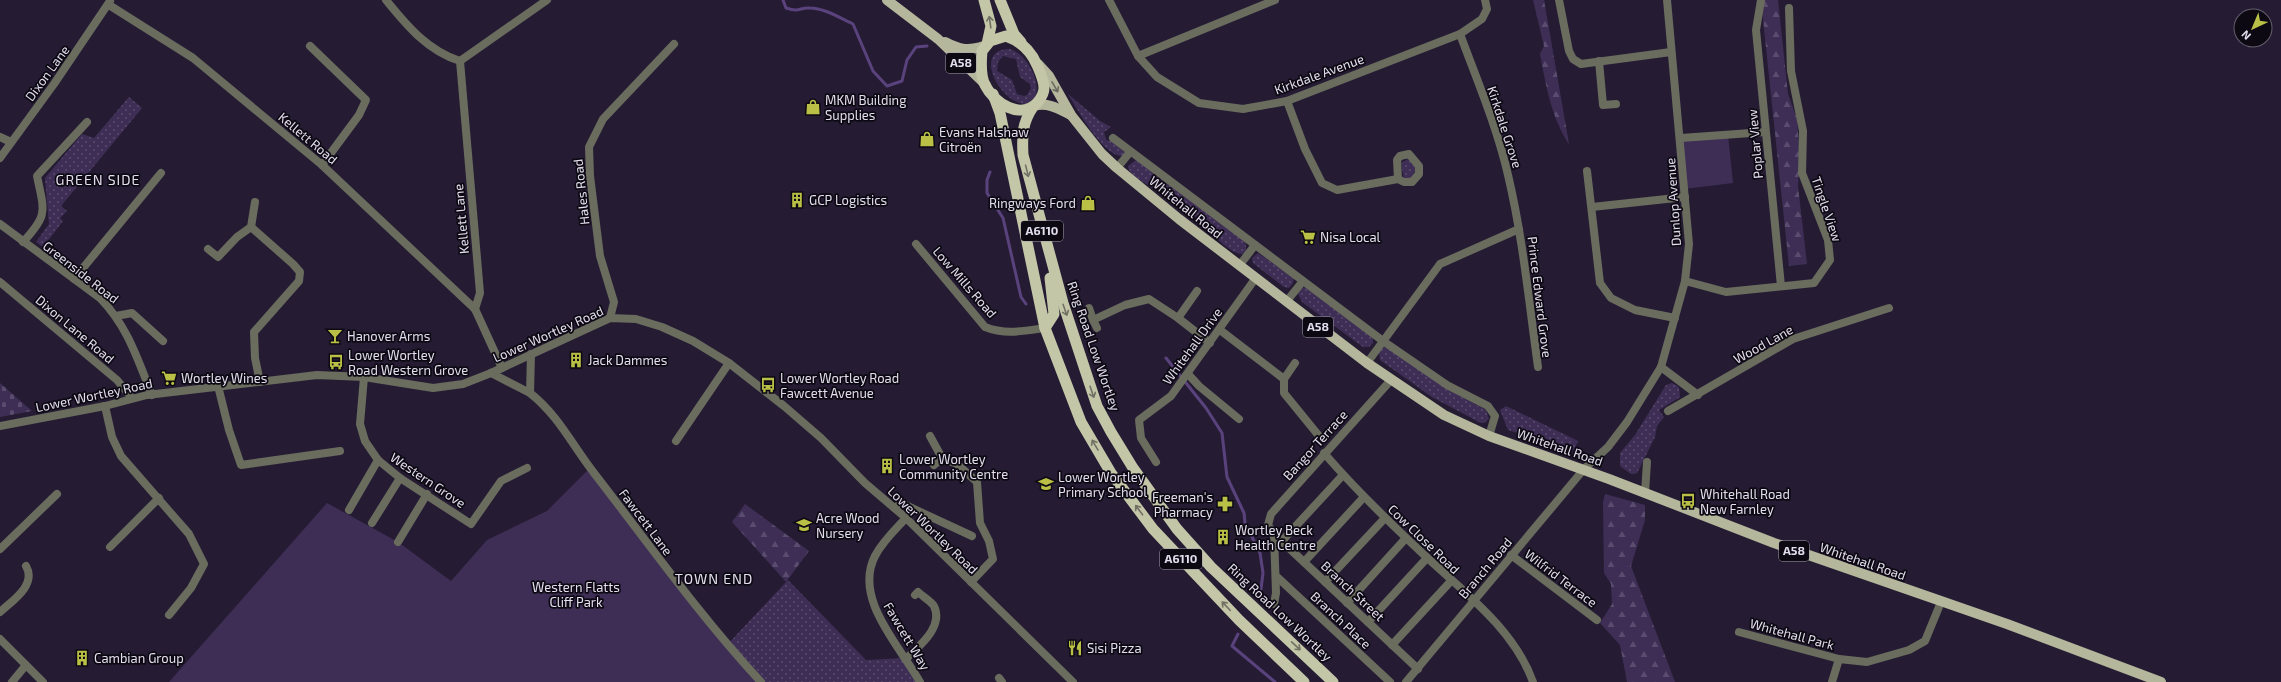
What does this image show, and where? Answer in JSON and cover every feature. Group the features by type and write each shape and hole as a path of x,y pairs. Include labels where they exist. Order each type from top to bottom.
{"highway":[{"name":"A6110","path":"984,0 991,26 981,62 989,90 1000,113 1045,328 1081,422 1111,473 1153,529 1239,620 1304,682"},
{"name":"A6110","path":"1000,0 1014,34 1036,61 1042,76 1044,89 1042,96 1033,106"},
{"name":"A6110","path":"986,45 998,37 1006,36 1023,45"},
{"path":"989,90 1000,103 1008,108 1017,110 1033,106"},
{"name":"Ring Road Low Wortley","path":"1033,106 1025,118 1022,131 1023,155 1045,243 1097,406 1132,468 1177,529 1211,566 1334,682"},
{"path":"1045,243 1054,314 1045,328"}],"main road":[{"name":"A58","path":"886,0 938,39 989,90"},
{"name":"A58","path":"938,39 958,49 970,50 986,45"},
{"name":"Whitehall Road","path":"1036,61 1049,76 1071,115 1102,154 1117,168 1239,266 1366,363 1444,415 1489,436 1584,469 1774,543 2007,624 2161,682"},
{"name":"Whitehall Road","path":"1033,106 1040,104 1054,106 1071,115"}],"street":[{"path":"386,0 409,29 439,53 460,62 547,0"},
{"name":"Kirkdale Avenue","path":"1109,0 1138,56 1157,77 1199,103 1243,109 1287,101 1460,34 1482,20 1487,9 1485,0"},
{"path":"1138,56 1275,0"},
{"path":"1559,0 1569,51 1573,59 1581,64 1671,52"},
{"name":"Dunlop Avenue","path":"1584,469 1608,447 1627,422 1662,367 1685,281 1689,244 1681,138 1671,52 1667,0"},
{"name":"Poplar View","path":"1761,0 1756,30 1781,286"},
{"name":"Dixon Lane","path":"0,158 110,2"},
{"name":"Kellett Road","path":"110,2 193,58 322,165 476,309"},
{"name":"Tingle View","path":"1685,281 1726,292 1814,283 1830,260 1828,240 1802,173 1803,131 1791,71 1789,8"},
{"name":"Kirkdale Grove","path":"1460,34 1484,100 1508,174 1519,229"},
{"name":"Hales Road","path":"610,318 614,302 600,256 590,176 589,147 603,119 674,44"},
{"path":"310,46 366,100 359,115 322,165"},
{"name":"Kellett Lane","path":"460,62 480,294 476,309"},
{"path":"1599,62 1599,105 1616,104"},
{"path":"1287,101 1305,149 1322,183 1337,190 1398,179"},
{"path":"23,242 39,225 43,210 37,176 87,122"},
{"path":"1681,138 1765,132"},
{"path":"0,136 11,142"},
{"name":"Whitehall Road","path":"1113,138 1383,341 1448,385 1488,406 1495,416 1489,436"},
{"path":"1117,168 1130,152"},
{"path":"1587,171 1600,283 1611,298 1635,310 1675,318"},
{"path":"74,279 161,174"},
{"path":"1592,207 1685,196"},
{"path":"208,249 218,257 237,237 252,227 255,202"},
{"name":"Greenside Road","path":"0,224 100,298 116,316 152,394"},
{"path":"252,227 300,272 298,281 254,332 255,358 260,382"},
{"path":"1366,363 1440,264 1519,229"},
{"name":"Prince Edward Grove","path":"1519,229 1538,368"},
{"name":"Low Mills Road","path":"916,244 985,327 997,332 1016,332 1045,328"},
{"path":"1239,266 1255,245"},
{"name":"Whitehall Drive","path":"1156,462 1141,438 1139,420 1171,396 1220,330 1255,278"},
{"path":"1286,302 1303,281"},
{"name":"Dixon Lane Road","path":"0,282 117,380 132,398"},
{"path":"1178,318 1198,291"},
{"path":"1089,308 1095,324 1125,305 1149,299 1178,318 1210,343"},
{"name":"Wood Lane","path":"1668,411 1793,339 1889,308"},
{"path":"476,309 502,368"},
{"path":"116,316 132,313 163,341"},
{"name":"Lower Wortley Road","path":"0,426 105,406 152,394 317,375 364,377 432,388 463,384 491,373 610,318 636,319 662,326 693,341 729,363 822,438 865,483 906,518 1073,682"},
{"path":"1220,330 1284,379"},
{"path":"530,392 531,354"},
{"path":"676,441 729,363"},
{"path":"1295,363 1284,379 1284,394 1319,436"},
{"path":"1662,367 1698,395"},
{"name":"Fawcett Lane","path":"491,373 530,392 547,406 590,468 686,594 761,682"},
{"path":"1188,374 1199,386 1239,419"},
{"name":"Western Grove","path":"364,377 360,424 365,440 378,460 400,478 428,494 472,524 502,481 527,468"},
{"name":"Bangor Terrace","path":"1273,532 1268,520 1271,514 1390,380"},
{"path":"218,386 228,430 241,465 340,451"},
{"path":"105,406 112,437 121,456 189,534 204,564 191,588 169,615"},
{"path":"930,436 942,458 956,464 977,482 980,523 989,541 993,559 971,582"},
{"name":"Cow Close Road","path":"1324,453 1364,498 1472,601 1508,638 1521,658 1533,682"},
{"path":"934,465 942,458"},
{"path":"349,510 378,460"},
{"path":"1645,493 1647,462"},
{"name":"Branch Road","path":"1406,682 1472,601 1584,469"},
{"path":"1282,541 1343,475"},
{"path":"372,523 400,478"},
{"path":"0,549 57,494"},
{"path":"398,542 428,494"},
{"path":"110,547 159,498"},
{"path":"1304,562 1364,498"},
{"path":"895,508 901,503 972,536"},
{"name":"Fawcett Way","path":"906,518 887,538 875,557 869,577 870,594 879,618 907,658 920,682"},
{"path":"1325,582 1385,518"},
{"path":"1273,532 1276,576 1274,604"},
{"name":"Branch Street","path":"1273,532 1418,669"},
{"path":"1347,603 1406,538"},
{"name":"Wilfrid Terrace","path":"1511,555 1597,620"},
{"path":"1368,622 1427,558"},
{"path":"0,612 28,583 29,571 26,566"},
{"name":"Branch Place","path":"1276,576 1390,682"},
{"path":"1392,645 1451,581"},
{"path":"907,658 929,636 936,621 934,606 918,592 914,595"},
{"name":"Whitehall Park","path":"1739,632 1839,660 1867,662 1909,650 1925,641 1941,602"},
{"path":"0,639 43,682"},
{"name":"Whitehall Park","path":"1832,682 1839,660"},
{"path":"12,682 26,665"}],"green space":[{"path":"1533,0 1544,0 1569,144 1553,112 1547,89 1540,54 1544,46"},
{"path":"1761,0 1778,0 1788,94 1797,119 1800,158 1798,186 1807,264 1789,266"},
{"path":"1010,49 1016,52 1022,56 1031,69 1037,91 1035,97 1026,104 1016,102 999,87 991,66 992,58 998,51","holes":["1003,56 1016,59 1020,77 1030,84 1031,88 1027,95 1024,96 1017,94 1012,80 997,71 998,62"]},
{"path":"1068,94 1100,121 1111,127 1104,132 1106,140 1112,141 1126,153 1122,156 1115,154 1099,140 1091,131"},
{"path":"129,97 142,108 61,206 67,211 60,218 63,221 43,247 36,242 49,224 45,178 82,134 94,138"},
{"path":"1728,135 1733,183 1684,189 1681,138"},
{"path":"1408,159 1414,165 1416,170 1410,178 1404,179 1401,163"},
{"path":"1136,160 1244,241 1246,251 1243,254 1236,253 1228,248 1182,204 1134,176 1128,166"},
{"path":"1258,253 1294,278 1293,283 1289,288 1284,287 1253,263 1252,258"},
{"path":"1306,287 1373,337 1373,343 1369,347 1363,347 1302,302 1298,294 1301,289"},
{"path":"1384,347 1387,347 1460,396 1486,410 1489,419 1484,423 1481,423 1432,397 1380,360 1379,352"},
{"path":"0,383 32,411 0,417"},
{"path":"1672,383 1679,387 1680,397 1659,410 1664,417 1657,426 1655,437 1637,473 1631,474 1620,466 1620,453 1635,435 1666,385"},
{"path":"1506,406 1578,441 1574,450 1508,430 1500,410"},
{"name":"Western Flatts Cliff Park","path":"590,468 758,682 169,682 327,503 398,542 451,581 487,540 547,511"},
{"path":"1605,494 1645,505 1645,520 1631,566 1675,682 1627,682 1620,645 1600,623 1612,604 1611,584 1604,573 1603,502"},
{"path":"745,504 809,551 786,582 732,522"},
{"path":"788,580 866,660 907,658 920,682 761,682 728,644"}],"waterway":[{"path":"783,0 786,8 795,10 815,8 853,24 873,71 887,86 902,81 907,60 916,47 927,46"},
{"path":"990,172 987,180 987,193 1003,218 1021,297 1026,304"},
{"path":"1166,358 1206,408 1222,433 1227,477 1244,513 1245,523 1260,553 1263,573 1261,589"},
{"path":"1238,634 1232,646 1275,682"}],"place":[{"name":"MKM Building Supplies","path":"813,107"},
{"name":"Evans Halshaw Citroën","path":"927,139"},
{"name":"GCP Logistics","path":"797,200"},
{"name":"Ringways Ford","path":"1088,203"},
{"name":"Nisa Local","path":"1308,237"},
{"name":"Hanover Arms","path":"335,336"},
{"name":"Jack Dammes","path":"576,360"},
{"name":"Lower Wortley Road Western Grove","path":"336,362"},
{"name":"Wortley Wines","path":"169,378"},
{"name":"Lower Wortley Road Fawcett Avenue","path":"768,385"},
{"name":"Lower Wortley Community Centre","path":"887,466"},
{"name":"Lower Wortley Primary School","path":"1046,484"},
{"name":"Whitehall Road New Farnley","path":"1688,501"},
{"name":"Freeman's Pharmacy","path":"1225,504"},
{"name":"Acre Wood Nursery","path":"804,525"},
{"name":"Wortley Beck Health Centre","path":"1223,537"},
{"name":"Sisi Pizza","path":"1075,648"},
{"name":"Cambian Group","path":"82,658"}],"district":[{"name":"GREEN SIDE","path":"98,180"},
{"name":"TOWN END","path":"714,579"}]}
